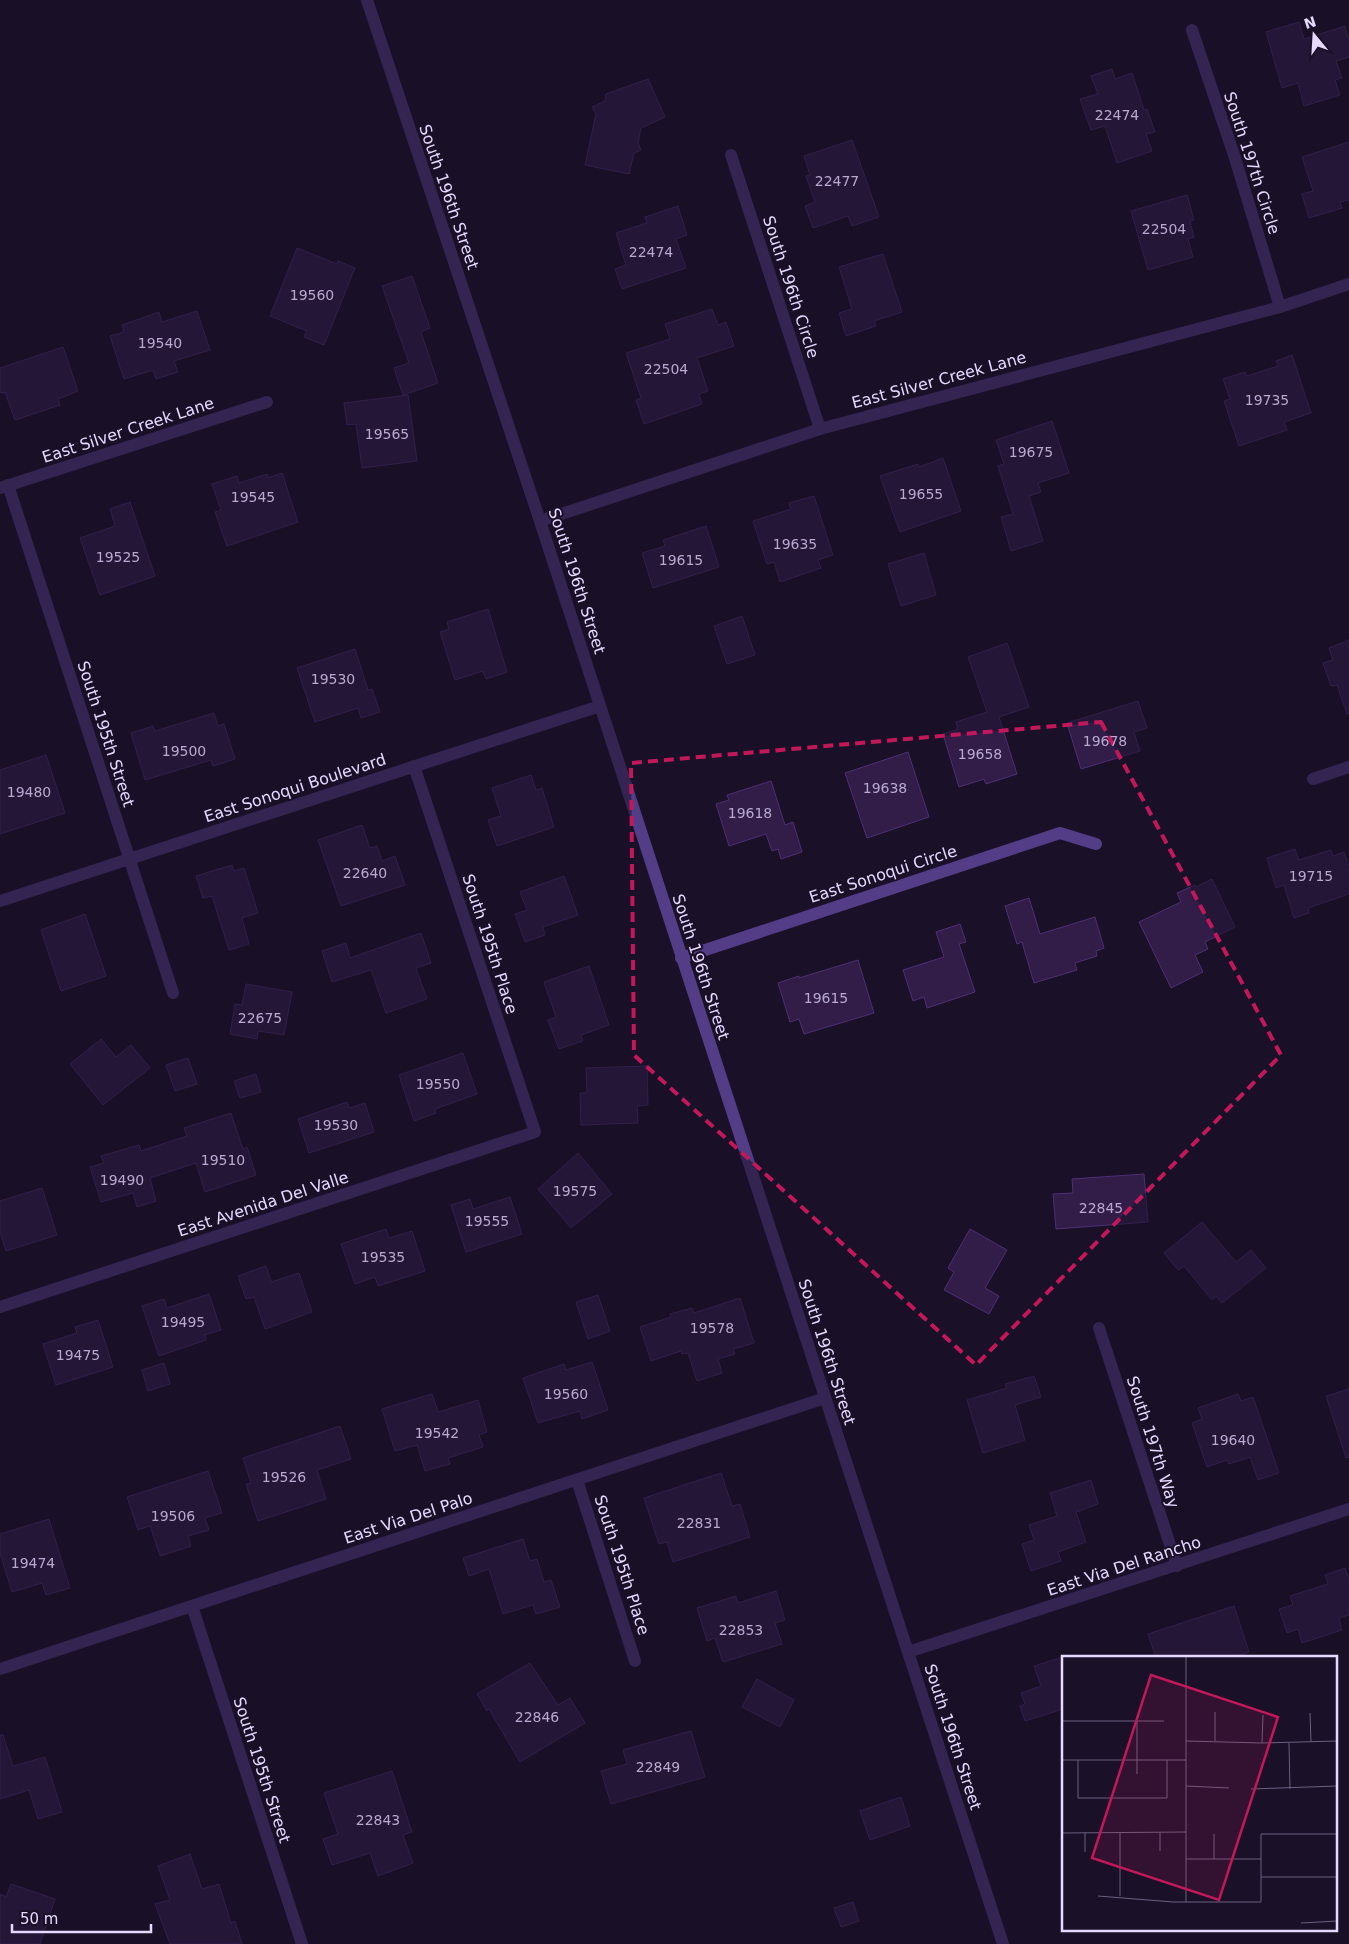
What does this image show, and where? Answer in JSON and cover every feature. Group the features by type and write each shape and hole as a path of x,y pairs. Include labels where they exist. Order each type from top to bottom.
{"street":[{"name":"South 196th Street","path":"367,0 540,521 1004,1944"},
{"name":"South 197th Circle","path":"1192,30 1235,158 1280,307"},
{"name":"South 196th Circle","path":"731,155 820,429"},
{"name":"East Silver Creek Lane","path":"540,521 820,429 1280,307 1349,284"},
{"name":"East Silver Creek Lane","path":"4,487 267,402"},
{"name":"South 195th Street","path":"4,487 173,993"},
{"name":"East Sonoqui Boulevard","path":"0,901 600,706"},
{"name":"South 195th Place","path":"414,766 535,1132"},
{"path":"1313,778 1349,767"},
{"name":"East Sonoqui Circle","path":"681,958 1060,833 1096,844"},
{"name":"East Avenida Del Valle","path":"0,1307 535,1132"},
{"name":"South 197th Way","path":"1099,1328 1177,1566"},
{"name":"East Via Del Palo","path":"0,1669 825,1398"},
{"name":"South 195th Place","path":"577,1480 635,1661"},
{"name":"East Via Del Rancho","path":"908,1652 1349,1509"},
{"name":"South 195th Street","path":"192,1606 302,1944"}],"highlighted area":[{"path":"1101,722 1281,1055 976,1365 634,1055 631,763"}],"building":[{"path":"1299,22 1304,39 1345,26 1349,41 1349,57 1336,61 1342,78 1335,80 1340,95 1304,106 1298,83 1282,88 1266,32"},
{"path":"1112,69 1115,79 1132,73 1144,110 1147,109 1155,132 1146,134 1152,151 1117,163 1105,126 1091,130 1080,99 1098,94 1091,76"},
{"path":"648,79 665,117 641,128 638,143 641,150 634,153 629,174 585,165 596,114 592,107 605,101 606,94"},
{"path":"852,140 879,217 852,226 848,216 813,228 805,206 815,202 806,176 810,175 804,156"},
{"path":"1349,142 1349,200 1340,202 1342,208 1309,218 1302,194 1313,191 1302,157"},
{"path":"1187,195 1194,220 1190,221 1194,237 1188,239 1193,257 1148,270 1131,211"},
{"path":"678,206 687,235 676,239 686,268 622,289 615,269 626,265 616,233 647,223 645,217"},
{"path":"297,248 337,264 338,261 355,268 324,345 304,337 307,331 270,316"},
{"path":"883,254 902,312 874,321 876,326 846,336 839,313 852,309 839,267"},
{"path":"412,276 430,328 421,332 438,383 403,395 394,368 409,363 382,286"},
{"path":"712,309 718,325 726,322 734,346 697,358 708,391 699,394 702,404 644,424 636,400 641,398 626,353 670,339 665,324"},
{"path":"197,311 210,350 174,361 178,372 156,379 153,370 124,379 110,336 124,332 122,325 159,312 162,322"},
{"path":"63,347 78,391 58,399 60,405 15,420 5,392 0,393 0,368"},
{"path":"1292,355 1311,413 1284,422 1287,430 1239,446 1224,401 1230,399 1223,379 1245,372 1247,376 1278,366 1276,361"},
{"path":"408,395 417,461 362,468 356,424 347,425 344,403"},
{"path":"1052,421 1069,473 1038,483 1041,492 1029,496 1043,541 1011,551 1001,517 1013,514 998,466 1004,464 996,440"},
{"path":"943,458 961,511 900,532 880,476 918,464 919,467"},
{"path":"282,473 298,522 227,546 215,512 221,510 212,484 237,476 239,483 267,474 268,478"},
{"path":"814,496 833,555 818,560 821,568 780,582 774,562 767,564 753,521 791,509 789,503"},
{"path":"130,502 155,576 100,595 80,538 115,526 110,509"},
{"path":"706,526 719,567 653,588 642,553 665,546 663,540"},
{"path":"924,553 936,595 901,606 888,564"},
{"path":"488,609 507,672 486,679 483,671 455,680 440,632 449,629 447,622"},
{"path":"742,616 755,655 727,664 714,626"},
{"path":"1349,640 1349,713 1347,714 1337,685 1331,686 1323,663 1333,660 1329,648"},
{"path":"1007,643 1029,707 999,717 1017,774 986,784 984,779 959,787 943,734 958,729 956,722 987,712 968,657"},
{"path":"355,649 368,690 372,689 380,712 361,718 358,708 315,722 297,668"},
{"path":"1138,701 1147,728 1134,732 1140,751 1081,769 1067,723"},
{"path":"214,713 218,726 224,724 235,759 213,766 211,760 145,780 131,733 153,726 155,731"},
{"path":"908,752 929,817 867,838 845,773"},
{"path":"46,755 65,813 0,834 0,770"},
{"path":"531,775 536,790 542,788 554,827 497,846 488,820 501,816 492,788"},
{"path":"771,781 785,825 793,822 802,852 781,859 778,849 772,851 766,834 729,846 716,804 729,800 727,795"},
{"path":"362,825 370,848 377,846 382,861 395,856 405,885 341,906 318,840"},
{"path":"1295,849 1299,860 1331,850 1333,856 1344,852 1349,866 1349,894 1308,908 1309,913 1294,918 1284,885 1276,888 1267,858"},
{"path":"232,865 234,871 244,868 258,913 242,918 249,944 229,950 212,896 203,898 196,876"},
{"path":"564,876 578,915 543,927 545,935 525,942 515,914 527,910 520,892"},
{"path":"1212,879 1235,927 1205,942 1208,949 1195,955 1203,972 1171,988 1139,922 1181,902 1177,893"},
{"path":"1029,898 1040,934 1095,917 1104,948 1096,951 1097,956 1075,963 1077,970 1034,983 1022,942 1017,944 1005,906"},
{"path":"85,914 106,976 61,991 41,930"},
{"path":"960,924 966,942 959,944 975,992 927,1008 924,997 913,1001 903,970 944,957 936,932"},
{"path":"421,933 431,963 416,968 427,999 386,1013 371,970 332,982 322,951 346,943 350,958"},
{"path":"858,960 874,1013 804,1034 799,1019 790,1022 778,983"},
{"path":"589,966 609,1025 581,1035 583,1041 559,1049 548,1020 556,1017 544,982"},
{"path":"246,984 292,992 284,1035 258,1031 257,1039 230,1034 235,1004 242,1005"},
{"path":"101,1039 116,1057 131,1045 150,1068 103,1105 70,1064"},
{"path":"463,1053 477,1094 435,1109 436,1113 414,1121 399,1075"},
{"path":"188,1058 197,1084 175,1091 166,1065"},
{"path":"647,1066 648,1105 637,1106 638,1123 581,1125 580,1093 587,1093 586,1068"},
{"path":"256,1074 261,1092 240,1098 234,1081"},
{"path":"347,1102 349,1108 365,1103 374,1132 309,1153 298,1119"},
{"path":"231,1113 243,1149 247,1147 256,1175 205,1192 196,1163 150,1178 156,1201 137,1207 133,1193 101,1202 90,1167 104,1163 101,1156 139,1145 141,1151 187,1136 184,1128"},
{"path":"578,1153 612,1194 571,1228 538,1189"},
{"path":"1144,1174 1148,1222 1056,1229 1053,1194 1073,1193 1072,1179"},
{"path":"42,1188 57,1235 6,1251 0,1232 0,1201"},
{"path":"510,1197 522,1234 466,1252 451,1205 470,1199 473,1209"},
{"path":"1202,1222 1236,1262 1251,1250 1266,1268 1222,1303 1216,1296 1212,1300 1184,1266 1178,1270 1164,1253"},
{"path":"386,1229 389,1238 412,1231 425,1271 378,1286 375,1277 355,1284 341,1244"},
{"path":"970,1229 1007,1250 985,1288 999,1296 989,1314 944,1290 954,1272 948,1268"},
{"path":"266,1266 271,1282 299,1273 312,1312 265,1329 254,1297 246,1299 238,1276"},
{"path":"209,1294 221,1330 205,1335 206,1340 159,1356 142,1306 164,1299 167,1308"},
{"path":"598,1295 610,1331 588,1339 576,1302"},
{"path":"740,1298 754,1343 733,1349 735,1354 718,1359 722,1373 697,1381 688,1353 682,1354 681,1351 651,1361 640,1327 671,1317 670,1314 692,1308 694,1313"},
{"path":"98,1320 113,1367 56,1385 43,1344 77,1333 75,1327"},
{"path":"592,1362 608,1410 582,1419 580,1411 538,1423 523,1378 564,1364 566,1370"},
{"path":"164,1363 170,1384 148,1391 142,1370"},
{"path":"1034,1376 1041,1397 1015,1405 1025,1440 983,1453 967,1400 1007,1388 1005,1384"},
{"path":"1349,1389 1349,1457 1346,1458 1326,1396"},
{"path":"432,1394 438,1412 478,1400 487,1432 479,1435 483,1447 448,1458 450,1464 425,1471 417,1445 395,1451 382,1409"},
{"path":"1238,1394 1241,1401 1253,1397 1279,1473 1258,1480 1250,1457 1229,1464 1227,1460 1207,1467 1192,1423 1202,1419 1198,1408"},
{"path":"340,1426 351,1459 317,1470 326,1499 258,1521 246,1484 251,1483 243,1458"},
{"path":"208,1471 222,1513 205,1518 209,1530 188,1536 191,1546 160,1556 150,1526 138,1530 127,1497"},
{"path":"721,1473 732,1506 740,1504 750,1537 673,1562 667,1542 659,1544 644,1498"},
{"path":"1091,1480 1098,1504 1076,1512 1086,1542 1058,1552 1061,1561 1031,1571 1022,1544 1034,1540 1029,1525 1057,1516 1050,1493"},
{"path":"49,1519 70,1588 46,1595 42,1583 12,1592 0,1553 0,1534"},
{"path":"523,1539 530,1561 537,1559 544,1582 551,1580 560,1607 536,1614 533,1605 503,1614 489,1569 469,1576 463,1558"},
{"path":"1345,1568 1349,1579 1349,1615 1339,1618 1342,1630 1302,1643 1298,1629 1287,1633 1279,1609 1293,1605 1290,1596 1328,1584 1325,1575"},
{"path":"776,1591 785,1620 775,1623 782,1644 723,1662 715,1638 707,1641 697,1608 736,1596 738,1603"},
{"path":"1234,1606 1249,1652 1237,1656 1155,1656 1148,1634"},
{"path":"1062,1657 1062,1709 1025,1721 1020,1706 1025,1704 1021,1693 1041,1686 1034,1666"},
{"path":"530,1663 558,1705 570,1698 585,1723 520,1762 489,1709 487,1711 477,1694"},
{"path":"757,1679 794,1700 780,1727 742,1707"},
{"path":"691,1731 705,1777 611,1804 601,1771 627,1764 623,1750"},
{"path":"0,1735 3,1735 13,1766 45,1757 62,1812 38,1819 29,1790 0,1799"},
{"path":"392,1771 412,1832 403,1835 413,1863 378,1876 370,1853 332,1865 323,1839 338,1834 324,1793"},
{"path":"901,1797 910,1826 870,1840 860,1811"},
{"path":"190,1854 202,1889 219,1884 231,1923 235,1921 242,1944 170,1944 155,1904 170,1900 158,1866"},
{"path":"11,1884 55,1899 40,1944 0,1944 0,1894 6,1897"},
{"path":"853,1902 859,1921 841,1927 834,1908"}]}
